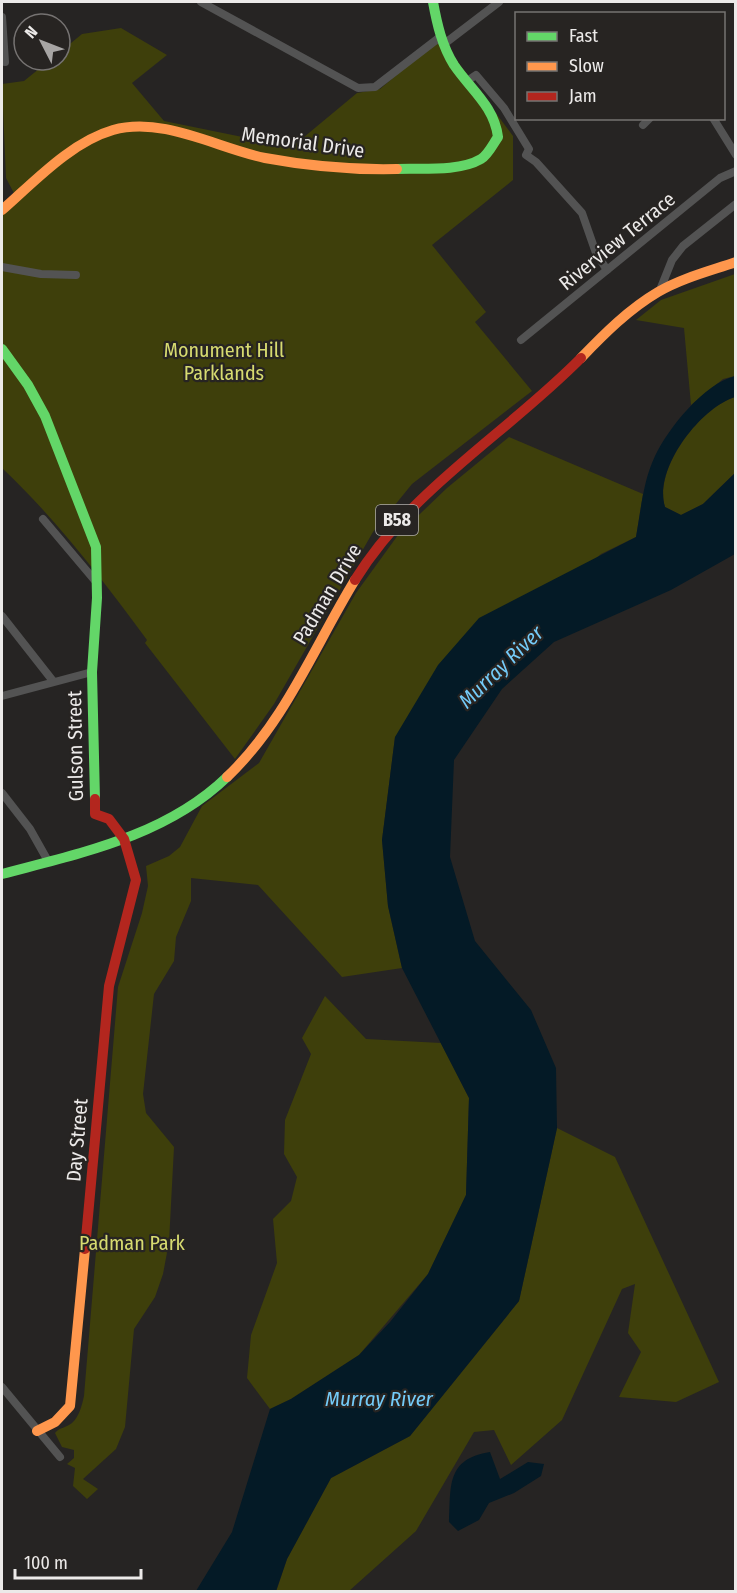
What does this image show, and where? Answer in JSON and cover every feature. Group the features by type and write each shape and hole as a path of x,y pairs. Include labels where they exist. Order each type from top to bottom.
{"street":[{"path":"201,2 358,88 375,87 441,39 448,41 499,2"},
{"name":"Memorial Drive","path":"2,210 94,138 130,126 154,127 259,156 345,169 387,171 459,165 478,161 494,147 498,129 491,111 452,62 441,39 433,2"},
{"path":"2,17 5,62"},
{"path":"467,81 476,75 504,108 529,149 526,155 536,162 582,213 596,253 608,270"},
{"path":"643,125 648,120"},
{"path":"714,120 735,154"},
{"name":"Riverview Terrace","path":"521,340 720,178 735,171"},
{"path":"660,290 672,260 683,246 735,204"},
{"name":"Padman Drive","path":"2,874 124,840 187,809 229,776 269,727 358,574 395,523 442,476 532,406 626,316 660,290 735,262"},
{"path":"2,267 41,274 76,275"},
{"path":"2,349 28,385 45,416 96,547 97,583 92,672 2,696"},
{"path":"43,519 97,583"},
{"path":"2,616 53,681"},
{"name":"Gulson Street","path":"92,672 95,814 109,819 124,840"},
{"path":"2,793 30,829 48,861"},
{"name":"Day Street","path":"37,1431 55,1422 70,1406 109,986 136,880 124,840"},
{"path":"2,1387 60,1457"}],"green space":[{"name":"Monument Hill Parklands","path":"121,28 167,55 132,83 164,121 292,147 357,93 380,89 440,38 513,136 513,180 432,245 486,312 475,322 532,391 412,484 373,532 274,704 235,759 145,643 147,640 96,572 42,508 2,468 2,210 16,197 6,178 2,84 24,81 35,72 72,72 72,42 82,34"},
{"path":"735,274 735,376 723,379 691,405 684,328 636,320 661,300"},
{"path":"735,397 735,473 703,504 681,515 665,507 663,492 666,475 682,442 708,413 721,403"},
{"name":"Padman Park","path":"509,437 643,494 636,537 601,554 395,737 382,840 388,906 402,968 342,977 258,885 191,878 191,901 176,937 174,961 154,994 143,1094 146,1113 174,1147 169,1242 163,1274 155,1297 134,1329 125,1427 116,1449 83,1479 98,1489 87,1499 73,1486 75,1468 67,1464 74,1458 74,1450 62,1447 55,1433 70,1425 74,1420 80,1411 84,1396 118,987 142,913 148,886 146,866 169,856 180,847 202,806 259,763 356,593 398,535 447,488"},
{"path":"325,996 366,1039 441,1043 469,1098 466,1195 428,1274 359,1355 291,1399 270,1409 247,1378 251,1335 277,1263 273,1219 291,1201 297,1177 284,1154 285,1120 311,1054 302,1038"},
{"path":"557,1128 615,1157 719,1382 676,1402 619,1397 641,1352 628,1333 635,1284 622,1289 562,1420 511,1465 494,1430 474,1432 416,1531 349,1591 276,1592 287,1559 331,1478 410,1436 519,1301"}],"water":[{"name":"Murray River","path":"735,376 735,397 721,403 708,413 682,442 666,475 663,492 665,507 681,515 703,504 735,473 735,554 671,590 554,642 502,689 454,760 450,857 475,941 531,1010 556,1068 557,1128 519,1301 410,1436 331,1478 287,1559 276,1591 196,1591 232,1532 270,1409 291,1399 359,1355 390,1322 428,1274 466,1195 469,1098 402,968 388,906 382,840 395,737 438,665 479,618 636,537 648,475 661,445 678,420 700,397 711,388"},
{"path":"490,1452 500,1479 528,1462 544,1464 541,1476 514,1493 489,1503 479,1520 458,1531 449,1522 451,1486 454,1476 465,1461"}],"traffic: fast":[{"path":"397,169 451,168 472,163 486,155 498,137 496,126 487,107 454,65 446,50 440,35 433,2"},
{"path":"2,349 28,385 45,416 96,547 97,598 92,672 95,799"},
{"path":"2,874 92,850 150,828 203,797 227,777"}],"traffic: slow":[{"path":"2,210 54,164 82,144 113,130 132,127 170,130 281,161 347,168 397,169"},
{"path":"581,358 627,314 658,292 686,279 736,262"},
{"path":"227,777 266,732 282,708 355,580"},
{"path":"37,1431 55,1422 70,1406 85,1249"}],"traffic: jam":[{"path":"355,580 378,547 432,489 552,386 581,358"},
{"path":"85,1249 109,986 136,880 124,839 109,819 95,814 95,799"}]}
